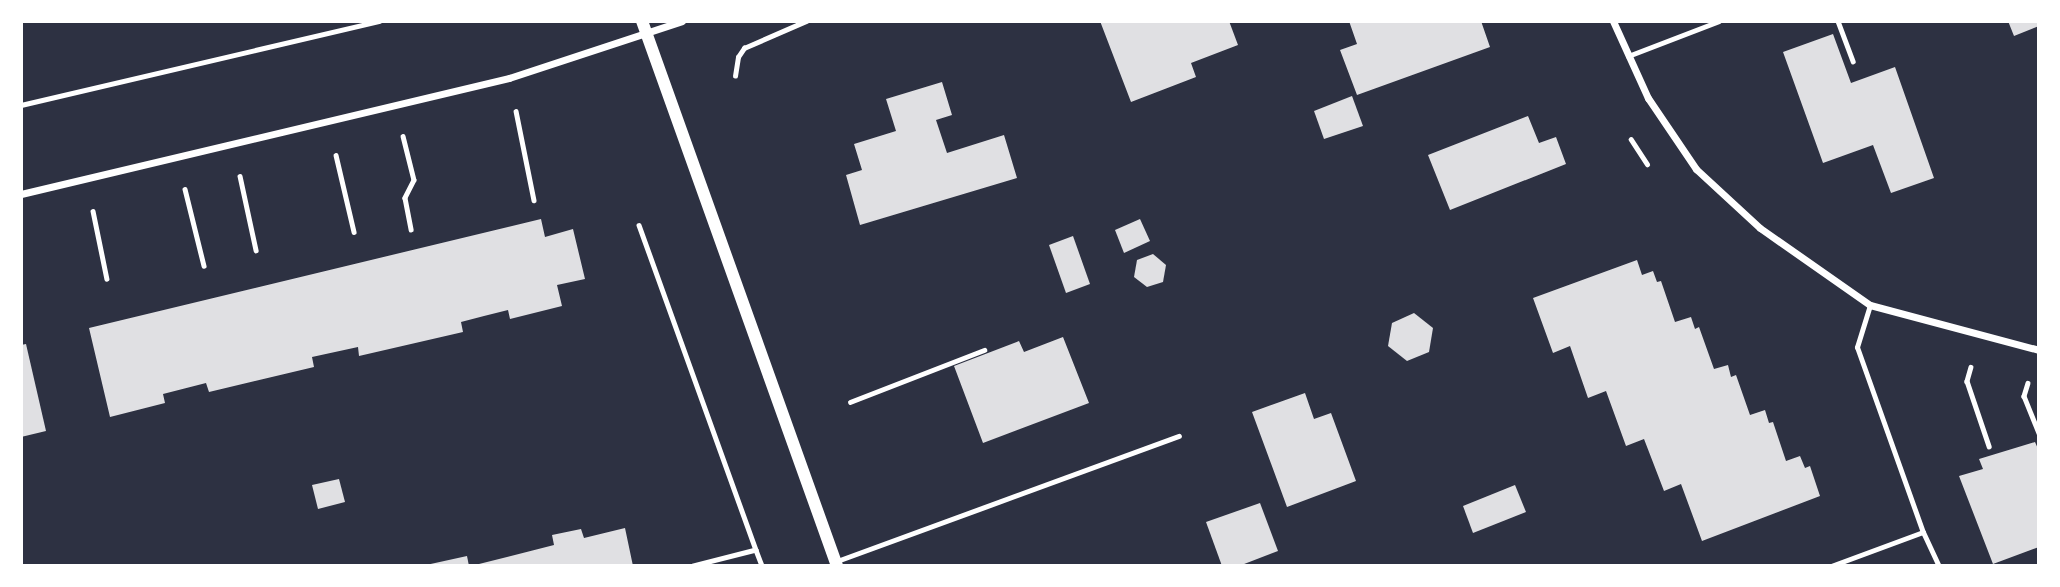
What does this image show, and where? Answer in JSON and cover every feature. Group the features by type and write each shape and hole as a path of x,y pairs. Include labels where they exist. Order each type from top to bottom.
{"street":[{"path":"21,194 509,78 644,27 682,21"},
{"path":"1612,21 1648,98 1696,169 1760,228 1870,305 2039,350"},
{"path":"644,27 836,564"}],"lane":[{"path":"1628,56 1719,21"},
{"path":"1870,305 1857,347 1923,531 1939,566"},
{"path":"836,564 1179,436"},
{"path":"1831,566 1923,531"}],"path":[{"path":"21,105 379,21"},
{"path":"735,76 738,57 744,48 806,21"},
{"path":"1839,21 1853,61"},
{"path":"509,78 534,200"},
{"path":"395,106 414,180 405,198 411,229"},
{"path":"329,121 354,232"},
{"path":"233,144 256,250"},
{"path":"177,157 204,266"},
{"path":"86,179 107,279"},
{"path":"639,225 762,566"},
{"path":"850,402 984,350"},
{"path":"1971,368 1967,382 1989,446"},
{"path":"2028,383 2024,396 2039,433"},
{"path":"693,566 756,550"}],"building":[{"path":"1100,21 1229,21 1238,45 1191,63 1196,77 1131,102"},
{"path":"1349,21 1481,21 1490,47 1357,95 1340,50 1357,44"},
{"path":"2008,21 2039,21 2039,26 2014,36"},
{"path":"1833,34 1851,83 1895,67 1934,178 1891,193 1873,145 1823,163 1783,52"},
{"path":"942,82 952,115 936,120 947,153 1004,135 1017,178 860,225 846,175 862,170 854,144 896,131 886,99"},
{"path":"1352,96 1363,126 1324,139 1314,111"},
{"path":"1528,116 1539,143 1556,137 1566,164 1450,210 1428,155"},
{"path":"541,219 545,237 573,229 585,279 557,285 562,306 510,319 508,310 461,322 463,332 359,356 358,347 312,357 314,367 209,392 206,383 163,394 165,403 110,417 89,328"},
{"path":"1140,219 1150,241 1124,253 1115,230"},
{"path":"1073,236 1090,284 1066,293 1049,245"},
{"path":"1153,254 1166,265 1163,282 1147,287 1134,277 1137,260"},
{"path":"1637,260 1642,275 1653,271 1657,282 1661,281 1675,322 1691,317 1695,329 1699,327 1714,369 1728,365 1731,377 1736,375 1750,415 1765,410 1769,423 1773,422 1786,461 1800,456 1805,468 1810,466 1820,496 1702,541 1681,484 1664,491 1644,439 1626,446 1606,391 1588,398 1570,346 1553,353 1533,298"},
{"path":"1414,313 1433,328 1429,352 1407,361 1388,346 1392,323"},
{"path":"1063,337 1089,403 983,443 954,366 1019,341 1024,352"},
{"path":"26,344 46,431 21,437 21,345"},
{"path":"1305,393 1314,419 1331,413 1356,481 1287,507 1252,412"},
{"path":"2035,442 2039,451 2039,547 1993,564 1959,476 1983,469 1979,459"},
{"path":"339,479 345,502 318,509 312,485"},
{"path":"1515,485 1526,512 1473,533 1463,506"},
{"path":"1260,503 1278,551 1239,566 1222,566 1206,522"},
{"path":"625,528 633,566 471,566 554,545 552,535 581,529 584,538"},
{"path":"467,556 469,566 426,566 426,565"}]}
